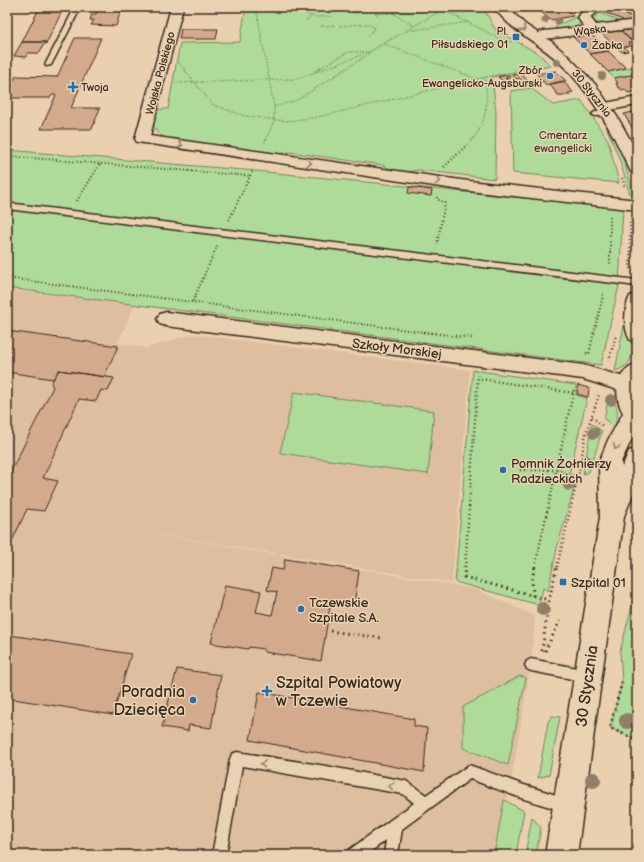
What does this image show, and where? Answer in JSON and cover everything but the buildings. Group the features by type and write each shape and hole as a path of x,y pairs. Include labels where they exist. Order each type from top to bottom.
{"street":[{"name":"Wojska Polskiego","path":"178,7 142,139 258,157"},
{"name":"30 Stycznia","path":"500,7 528,34 547,41"},
{"path":"593,30 584,18 585,15 599,7"},
{"name":"30 Stycznia","path":"522,13 571,67 623,139 637,168"},
{"name":"Wąska","path":"547,41 593,30 637,24"},
{"path":"603,112 637,101"},
{"path":"258,157 440,182 633,204"},
{"path":"637,301 635,311 637,335"},
{"name":"Szkoły Morskiej","path":"166,319 632,378"},
{"path":"632,378 626,394 629,403 636,414"},
{"name":"30 Stycznia","path":"561,855 586,676 607,556 612,516 610,462 616,447 636,414"},
{"name":"30 Stycznia","path":"612,516 637,458"}],"lane":[{"path":"48,65 78,7"},
{"path":"340,9 365,7"},
{"path":"7,206 637,283"},
{"path":"531,665 586,676"},
{"path":"219,855 237,760 326,773 406,788 425,803"},
{"path":"354,855 469,772 515,790 568,805"},
{"path":"391,855 396,825"}],"path":[{"path":"192,301 251,176 274,121 274,107 270,81 256,7"},
{"path":"437,7 505,41 515,42"},
{"path":"158,83 270,81 297,79 369,52 442,10 485,7"},
{"path":"393,12 414,26"},
{"path":"307,20 313,16"},
{"path":"405,31 468,22"},
{"path":"339,26 368,24 375,28 367,37"},
{"path":"321,26 336,25"},
{"path":"383,44 477,79"},
{"path":"314,71 348,52 369,52"},
{"path":"274,107 297,100 369,54 369,52"},
{"path":"193,82 213,105 245,116 274,121 298,121 318,118 484,77 549,65"},
{"path":"434,259 445,203 437,199 440,182 445,166 477,135 484,119 488,90 484,77"},
{"path":"7,156 251,176"},
{"path":"68,214 100,164"},
{"path":"628,281 630,269 633,204"},
{"path":"581,353 589,354 602,298 610,274 610,216"},
{"path":"7,278 478,339"},
{"path":"478,370 464,577 549,600"},
{"path":"478,378 574,393"},
{"path":"533,596 532,579 574,393 575,382"},
{"path":"560,621 542,656 549,600 578,477 586,433 592,417"},
{"path":"520,470 557,470 578,477"},
{"path":"330,631 382,638"},
{"path":"622,682 610,728 637,740"}],"shaded area":[{"name":"Szpital Powiatowy w Tczewie","path":"7,290 135,304 118,343 147,348 193,334 470,370 452,583 93,523 475,589 535,616 531,665 510,788 496,855 7,855"}],"green space":[{"path":"246,7 340,7 356,13 372,7 483,7 495,29 539,54 551,66 492,77 496,112 495,179 419,170 400,173 382,165 288,152 280,154 171,141 160,135 154,126 155,109 168,109 180,43 240,42"},
{"path":"601,13 621,22 601,24 591,19"},
{"path":"582,14 580,16 580,23 578,26 556,30 556,26"},
{"path":"637,66 637,74 614,78 608,72"},
{"name":"Cmentarz ewangelicki","path":"531,88 553,105 581,100 608,140 619,183 513,173 511,91"},
{"path":"602,117 613,134 622,156 634,198 632,201 619,158"},
{"path":"7,150 256,171 623,208 619,285 601,365 7,288"},
{"path":"627,322 629,323 632,345 631,358 623,368 615,371 624,325"},
{"path":"473,370 576,385 576,395 587,398 568,479 576,482 557,548 548,591 543,588 539,605 455,582"},
{"path":"294,392 434,411 428,474 280,453"},
{"path":"609,396 617,408 615,427 604,419"},
{"path":"592,424 602,431 589,472 583,474"},
{"path":"637,573 637,740 610,728 622,682 620,651 633,602"},
{"path":"520,676 526,678 508,765 463,748 463,707"},
{"path":"552,716 560,717 549,775 538,778 548,722"},
{"path":"504,800 524,811 516,855 494,855"},
{"path":"532,817 541,828 536,855 525,855"}],"place":[{"name":"Pl. Piłsudskiego 01","path":"516,37"},
{"name":"Żabka","path":"584,45"},
{"name":"Zbór Ewangelicko-Augsburski","path":"550,76"},
{"name":"Twoja","path":"73,87"},
{"name":"Pomnik Żołnierzy Radzieckich","path":"503,470"},
{"name":"Szpital 01","path":"563,582"},
{"name":"Tczewskie Szpitale S.A.","path":"301,609"},
{"name":"Szpital Powiatowy w Tczewie","path":"267,691"},
{"name":"Poradnia Dziecięca","path":"193,700"}]}
